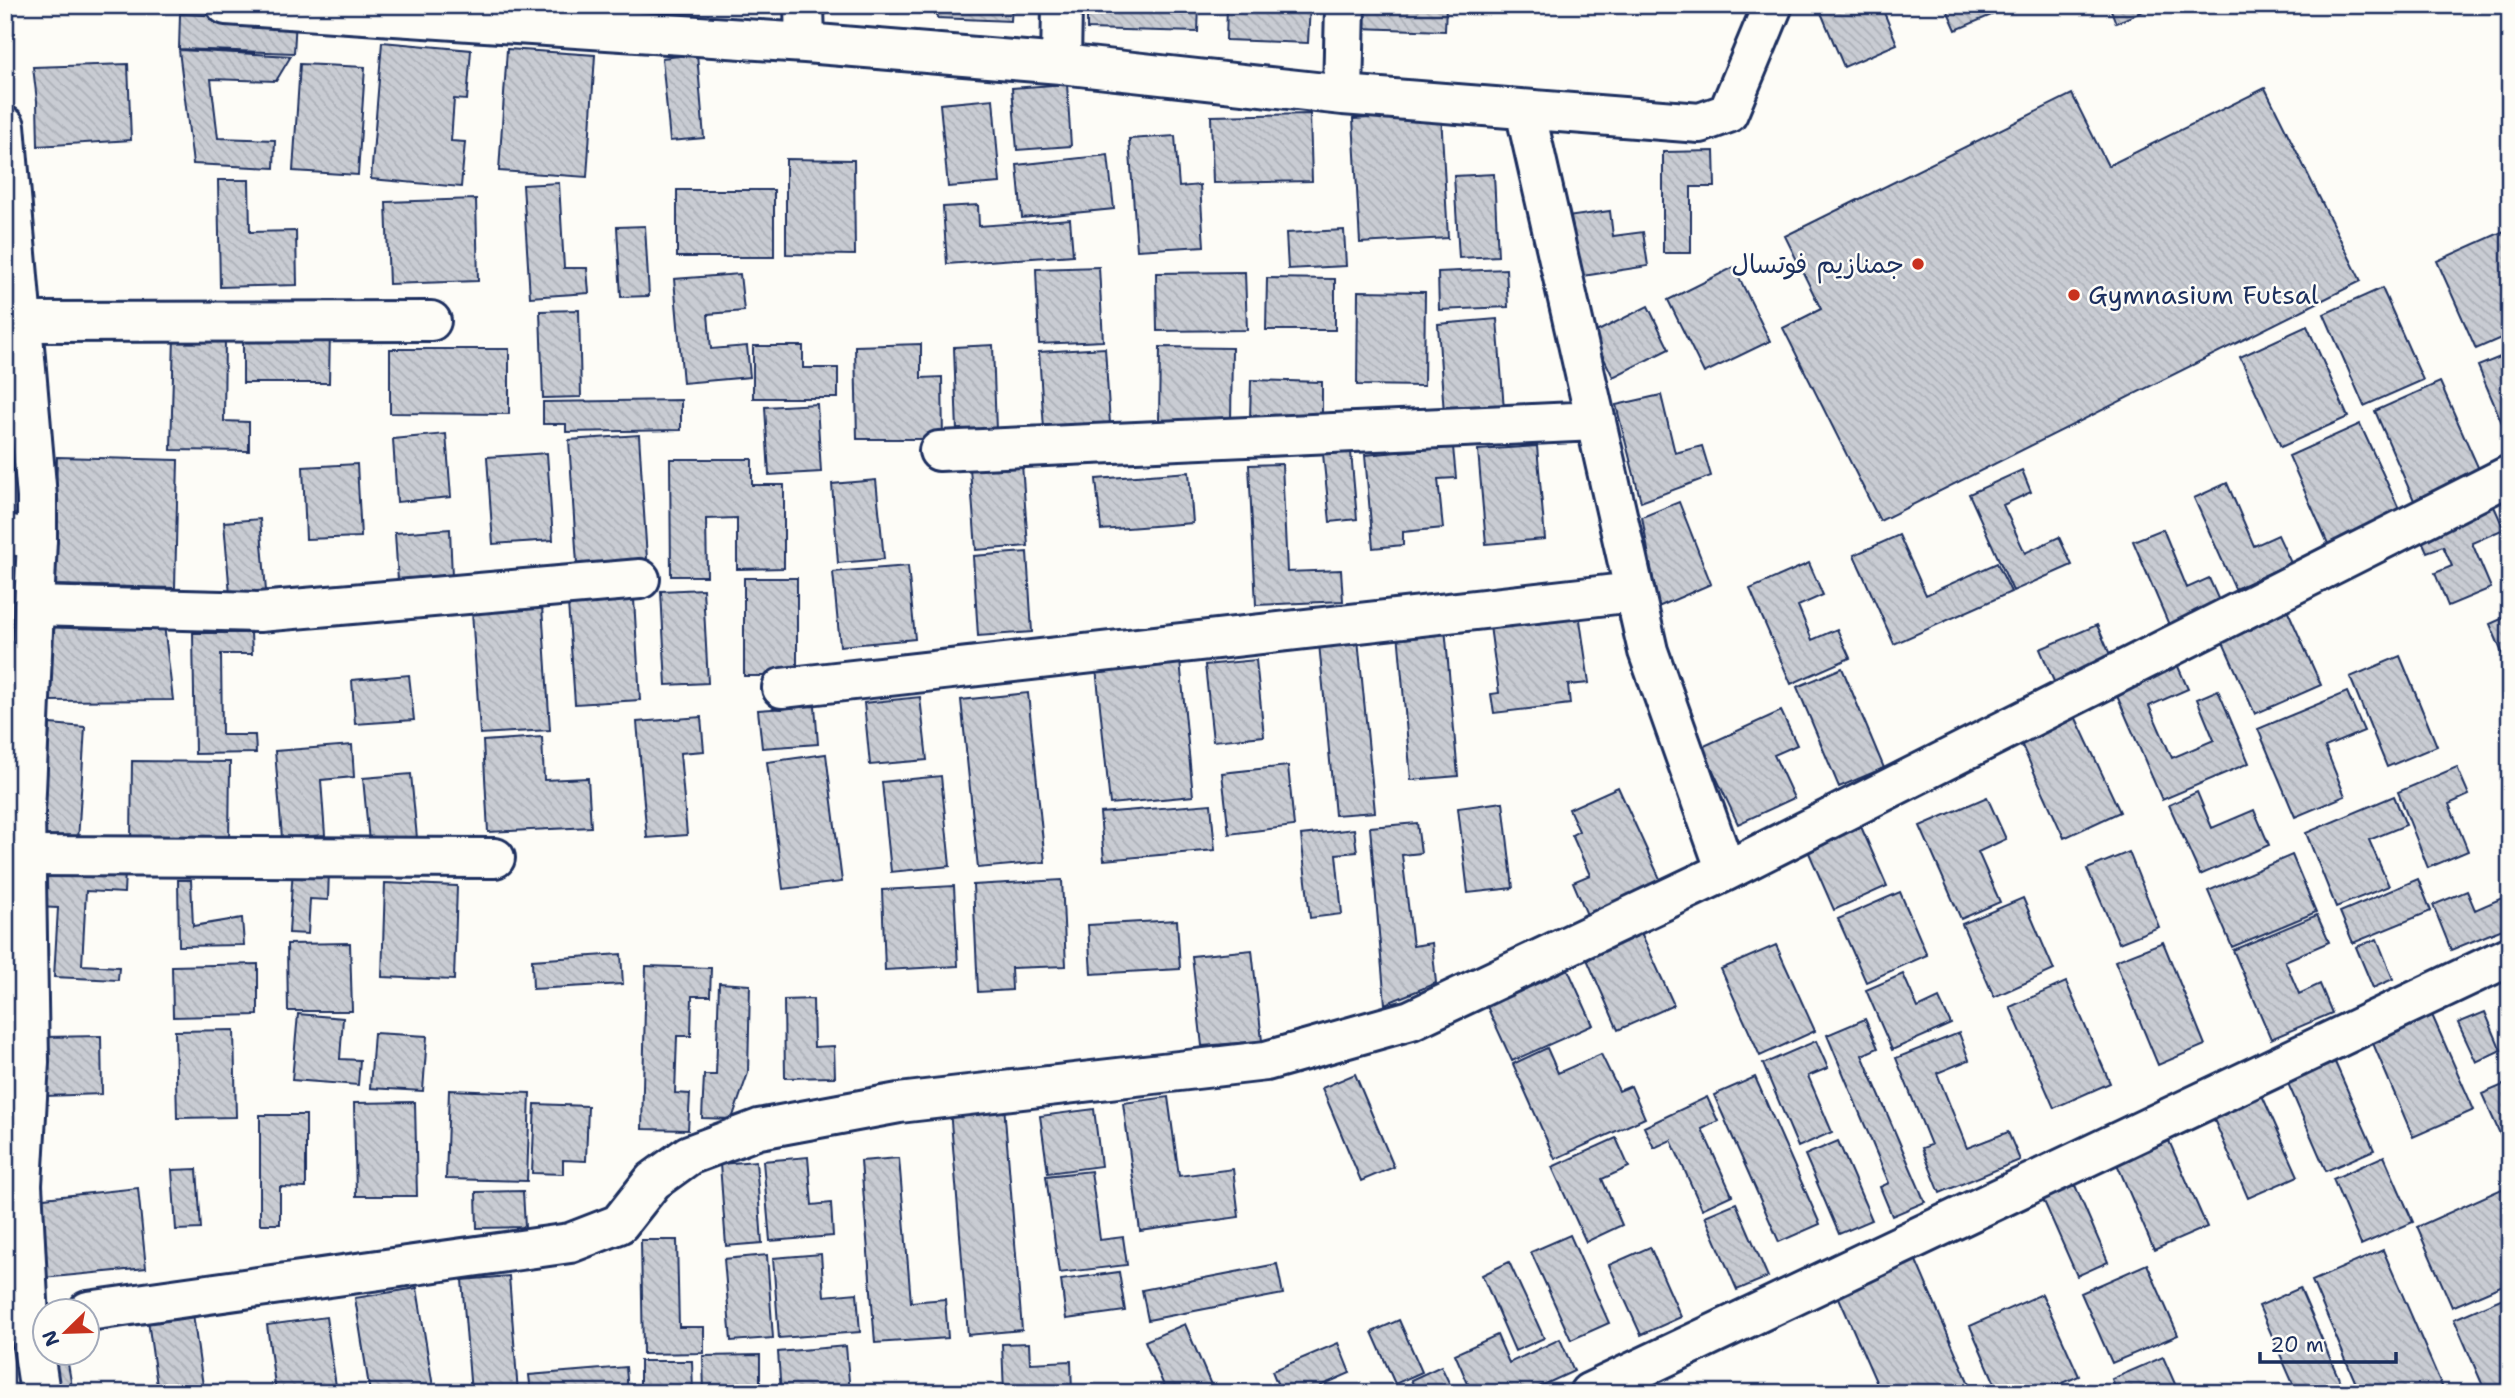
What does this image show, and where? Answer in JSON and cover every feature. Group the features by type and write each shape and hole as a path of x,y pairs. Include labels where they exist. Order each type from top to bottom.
{"street":[{"path":"226,5 805,43 1061,64 1343,95 1700,123 1728,113 1773,5"},
{"path":"804,5 805,43"},
{"path":"1061,64 1062,5"},
{"path":"1343,95 1345,5"},
{"path":"1525,110 1648,652 1726,871"},
{"path":"5,126 11,257 22,322 37,497 21,536 34,606 15,813 26,856 17,1062 27,1319 40,1393"},
{"path":"22,322 431,321"},
{"path":"939,451 1596,421"},
{"path":"102,1309 570,1242 619,1224 653,1181 689,1155 759,1129 899,1103 1266,1061 1410,1020 1726,871 2510,475"},
{"path":"34,606 260,612 640,579"},
{"path":"782,688 1634,592"},
{"path":"26,856 495,858"},
{"path":"1589,1393 2510,956"}],"building":[{"path":"823,5 899,5 899,13 823,11"},
{"path":"938,5 1012,5 1011,21 937,18"},
{"path":"1087,5 1199,5 1198,32 1087,29"},
{"path":"1227,5 1310,5 1308,43 1226,40"},
{"path":"1359,5 1446,5 1445,31 1359,28"},
{"path":"1492,5 1541,5 1541,12 1492,12"},
{"path":"1826,5 1881,5 1897,44 1844,67 1819,8"},
{"path":"1945,5 1998,5 2001,11 1956,30"},
{"path":"2109,5 2157,5 2116,23"},
{"path":"180,14 296,19 294,53 179,49"},
{"path":"382,42 471,50 467,100 454,99 451,141 465,142 461,187 371,179"},
{"path":"507,49 595,55 587,177 499,171"},
{"path":"179,50 291,56 276,81 211,79 218,138 275,140 274,168 193,164"},
{"path":"697,54 704,138 670,141 662,58"},
{"path":"128,64 131,140 38,146 33,67"},
{"path":"300,64 365,67 358,175 293,171"},
{"path":"1067,84 1071,146 1017,150 1012,88"},
{"name":"Gymnasium Futsal","path":"2265,88 2361,281 1880,521 1783,328 1821,309 1785,236 2072,94 2108,166"},
{"path":"993,99 1000,183 948,187 940,104"},
{"path":"1310,114 1312,181 1213,183 1211,116"},
{"path":"1441,114 1448,238 1360,243 1353,119"},
{"path":"1175,136 1179,187 1200,185 1204,246 1137,250 1129,139"},
{"path":"1714,151 1715,187 1691,187 1691,253 1663,253 1663,152"},
{"path":"1108,155 1114,209 1022,218 1017,165"},
{"path":"786,159 854,160 855,255 786,254"},
{"path":"1494,174 1498,256 1459,258 1454,176"},
{"path":"218,180 249,180 250,232 296,231 297,285 220,287"},
{"path":"559,183 564,268 587,268 589,293 530,297 523,185"},
{"path":"677,190 774,190 774,257 677,257"},
{"path":"476,199 478,281 389,284 386,202"},
{"path":"978,205 979,226 1070,219 1073,255 947,264 943,207"},
{"path":"1610,211 1613,236 1643,232 1648,266 1576,277 1567,217"},
{"path":"645,226 649,296 621,297 617,227"},
{"path":"1344,230 1346,266 1288,269 1286,233"},
{"path":"2504,231 2510,243 2510,334 2476,349 2437,261"},
{"path":"1099,267 1103,341 1039,344 1036,269"},
{"path":"1734,267 1770,341 1704,373 1668,300"},
{"path":"1506,269 1508,307 1439,310 1438,272"},
{"path":"1245,272 1247,330 1157,331 1156,273"},
{"path":"740,274 744,311 708,314 711,349 747,346 750,377 683,383 674,279"},
{"path":"1267,278 1335,279 1335,330 1266,330"},
{"path":"2382,288 2423,380 2364,406 2324,314"},
{"path":"1358,291 1425,292 1424,386 1357,385"},
{"path":"1648,306 1669,349 1613,377 1592,334"},
{"path":"579,310 581,397 543,398 540,311"},
{"path":"1497,319 1504,409 1444,414 1438,324"},
{"path":"2307,326 2348,417 2281,447 2240,357"},
{"path":"243,329 330,329 329,383 243,383"},
{"path":"174,336 225,337 224,421 249,422 249,451 171,450"},
{"path":"921,344 921,378 942,377 943,439 857,439 855,346"},
{"path":"993,345 996,431 957,432 954,347"},
{"path":"753,346 803,346 803,368 838,368 838,398 753,398"},
{"path":"1160,347 1232,348 1231,422 1159,421"},
{"path":"1105,348 1110,424 1044,429 1039,352"},
{"path":"390,349 509,349 509,414 390,413"},
{"path":"2510,353 2510,442 2478,366"},
{"path":"1251,380 1322,382 1322,420 1250,419"},
{"path":"2440,382 2482,476 2416,505 2375,411"},
{"path":"1661,395 1675,453 1702,446 1711,476 1641,502 1616,405"},
{"path":"681,400 681,430 566,432 566,424 543,424 543,402"},
{"path":"817,404 821,472 769,475 765,407"},
{"path":"2360,424 2401,513 2329,546 2289,456"},
{"path":"446,434 451,497 397,502 393,439"},
{"path":"639,435 647,559 577,564 569,440"},
{"path":"1537,446 1545,539 1486,544 1478,450"},
{"path":"1453,447 1456,478 1438,479 1443,528 1403,532 1403,545 1373,548 1365,455"},
{"path":"1351,452 1357,519 1330,522 1323,454"},
{"path":"547,453 553,540 493,544 487,457"},
{"path":"57,457 178,460 175,588 54,585"},
{"path":"670,459 752,459 752,485 784,485 784,568 737,569 737,518 706,519 707,576 671,576"},
{"path":"357,464 361,537 306,539 303,467"},
{"path":"1022,464 1028,546 976,550 970,468"},
{"path":"1282,464 1287,572 1341,570 1343,601 1256,605 1249,465"},
{"path":"2022,470 2031,492 2003,505 2025,553 2059,537 2072,565 2013,591 1969,494"},
{"path":"1189,472 1193,523 1101,530 1096,479"},
{"path":"876,480 884,559 838,563 832,484"},
{"path":"2227,483 2254,546 2278,535 2291,563 2235,589 2194,498"},
{"path":"1679,502 1711,584 1658,607 1642,517"},
{"path":"2493,504 2504,529 2472,543 2491,588 2448,606 2435,573 2452,566 2443,546 2427,552 2419,534"},
{"path":"260,519 266,591 230,595 224,522"},
{"path":"450,529 452,577 398,581 395,533"},
{"path":"2163,529 2187,588 2209,578 2220,603 2169,625 2133,541"},
{"path":"1899,535 1926,595 1997,563 2011,592 1894,644 1854,555"},
{"path":"1027,552 1032,632 978,636 973,556"},
{"path":"1809,563 1823,595 1798,606 1812,640 1837,629 1850,658 1791,684 1750,589"},
{"path":"908,566 915,639 840,646 833,572"},
{"path":"744,578 797,578 797,676 744,676"},
{"path":"703,589 708,683 666,685 661,591"},
{"path":"634,599 640,700 575,704 568,603"},
{"path":"542,606 550,730 480,734 472,611"},
{"path":"2287,609 2321,685 2255,714 2221,638"},
{"path":"1579,613 1589,683 1568,685 1570,704 1494,713 1491,694 1499,693 1490,626"},
{"path":"2510,615 2510,672 2490,624"},
{"path":"55,623 164,625 173,700 46,701"},
{"path":"2097,625 2112,659 2055,684 2040,649"},
{"path":"1445,627 1458,776 1411,780 1398,632"},
{"path":"193,633 251,633 252,654 221,654 222,735 255,735 256,753 195,754"},
{"path":"1358,639 1375,812 1335,815 1319,643"},
{"path":"2400,656 2437,746 2387,767 2350,677"},
{"path":"1180,660 1193,796 1110,804 1096,668"},
{"path":"1256,660 1264,736 1213,741 1205,665"},
{"path":"2176,662 2188,689 2149,706 2172,758 2214,740 2197,699 2218,690 2249,763 2162,800 2114,689"},
{"path":"1842,668 1884,768 1839,787 1797,687"},
{"path":"409,675 414,720 355,724 352,680"},
{"path":"2347,692 2364,731 2325,747 2345,796 2295,817 2258,729"},
{"path":"1028,693 1045,862 978,868 961,700"},
{"path":"920,697 927,760 870,765 864,703"},
{"path":"815,706 818,744 762,748 758,710"},
{"path":"1781,711 1797,745 1774,755 1794,798 1738,824 1702,747"},
{"path":"2074,714 2120,812 2064,838 2019,739"},
{"path":"701,717 704,751 680,753 687,835 647,838 637,722"},
{"path":"50,724 85,727 78,841 43,838"},
{"path":"542,737 544,780 588,778 591,827 488,832 483,741"},
{"path":"352,745 354,777 321,780 325,835 282,838 275,751"},
{"path":"826,754 842,882 783,889 767,762"},
{"path":"132,761 230,762 229,844 131,843"},
{"path":"1288,766 1294,826 1229,834 1222,773"},
{"path":"2457,767 2469,795 2449,804 2468,851 2428,868 2398,792"},
{"path":"411,774 417,838 369,842 363,778"},
{"path":"941,776 950,866 891,872 882,782"},
{"path":"1618,787 1661,881 1587,915 1573,882 1590,875 1572,835 1579,831 1569,809"},
{"path":"2197,792 2212,828 2254,810 2269,845 2200,875 2169,805"},
{"path":"2394,796 2406,825 2369,840 2389,886 2336,907 2306,833"},
{"path":"1987,797 2006,839 1978,852 2000,902 1961,919 1920,826"},
{"path":"1503,802 1513,888 1468,893 1458,808"},
{"path":"1211,804 1215,850 1104,860 1100,813"},
{"path":"1859,822 1887,886 1834,910 1806,846"},
{"path":"1417,823 1421,853 1402,855 1413,946 1432,943 1436,983 1385,1004 1370,827"},
{"path":"1354,829 1357,852 1336,854 1342,914 1310,918 1301,835"},
{"path":"2129,852 2159,927 2119,943 2087,869"},
{"path":"2292,855 2316,912 2232,947 2208,891"},
{"path":"38,866 125,871 124,893 86,891 82,965 119,967 118,980 54,977 58,908 36,907"},
{"path":"293,866 329,869 328,900 310,899 308,934 289,933"},
{"path":"2418,879 2431,911 2353,943 2340,912"},
{"path":"178,880 191,880 193,926 242,918 244,945 179,946"},
{"path":"1062,880 1066,966 1011,968 1012,990 978,992 973,885"},
{"path":"385,883 457,886 454,980 382,977"},
{"path":"954,886 958,966 885,970 882,890"},
{"path":"2467,891 2475,910 2509,895 2510,926 2451,950 2433,905"},
{"path":"1900,892 1927,955 1866,982 1838,919"},
{"path":"2023,898 2054,970 1994,997 1962,924"},
{"path":"2317,915 2329,942 2285,961 2299,994 2320,984 2332,1013 2271,1039 2233,950"},
{"path":"1177,920 1180,969 1091,974 1088,925"},
{"path":"1638,926 1674,1005 1618,1030 1583,950"},
{"path":"2377,939 2393,979 2373,988 2356,947"},
{"path":"2163,942 2205,1045 2158,1065 2115,961"},
{"path":"350,943 352,1011 288,1011 287,944"},
{"path":"1776,945 1815,1031 1760,1056 1721,969"},
{"path":"1252,950 1262,1041 1202,1046 1192,956"},
{"path":"621,954 623,984 533,989 532,960"},
{"path":"258,964 258,1015 173,1017 172,966"},
{"path":"1566,965 1593,1025 1512,1061 1485,1002"},
{"path":"646,966 711,968 710,996 692,996 691,1036 677,1036 675,1093 690,1094 688,1130 642,1129"},
{"path":"1903,974 1918,1008 1939,998 1951,1024 1892,1050 1866,990"},
{"path":"2066,982 2110,1083 2054,1108 2010,1007"},
{"path":"719,983 750,985 748,1073 732,1119 702,1118 704,1075 716,1075"},
{"path":"813,999 814,1047 834,1046 835,1077 785,1078 784,1000"},
{"path":"2485,1012 2501,1050 2476,1062 2458,1023"},
{"path":"298,1014 343,1018 340,1059 360,1060 358,1085 292,1080"},
{"path":"2432,1015 2474,1110 2413,1137 2372,1041"},
{"path":"1865,1019 1878,1048 1862,1055 1925,1202 1892,1216 1880,1187 1889,1183 1827,1035"},
{"path":"234,1030 236,1117 177,1118 175,1031"},
{"path":"374,1033 427,1036 423,1091 370,1088"},
{"path":"1959,1033 1969,1060 1937,1073 1967,1148 2008,1132 2020,1160 1940,1193 1922,1148 1931,1145 1896,1058"},
{"path":"101,1036 102,1094 45,1096 43,1037"},
{"path":"1816,1041 1828,1068 1808,1076 1832,1132 1798,1147 1763,1064"},
{"path":"1547,1048 1558,1073 1601,1054 1619,1091 1631,1086 1645,1118 1555,1159 1513,1064"},
{"path":"2334,1060 2374,1150 2326,1171 2287,1081"},
{"path":"1355,1074 1394,1167 1361,1181 1322,1088"},
{"path":"1755,1077 1820,1224 1779,1242 1714,1095"},
{"path":"2510,1082 2510,1143 2505,1145 2482,1094"},
{"path":"449,1090 530,1093 527,1181 446,1179"},
{"path":"2261,1093 2298,1176 2248,1198 2212,1115"},
{"path":"1168,1097 1179,1176 1233,1169 1239,1217 1140,1231 1123,1103"},
{"path":"1707,1097 1718,1121 1702,1129 1732,1195 1702,1209 1671,1140 1654,1148 1644,1127"},
{"path":"415,1102 417,1196 356,1196 354,1103"},
{"path":"535,1104 588,1106 586,1161 563,1160 563,1174 532,1173"},
{"path":"1004,1105 1022,1330 968,1335 950,1109"},
{"path":"1094,1109 1101,1166 1048,1173 1040,1116"},
{"path":"260,1115 306,1115 306,1188 280,1187 280,1224 260,1224"},
{"path":"1616,1138 1629,1167 1602,1179 1622,1225 1586,1242 1552,1167"},
{"path":"1838,1141 1872,1220 1839,1234 1805,1155"},
{"path":"2169,1141 2207,1227 2154,1250 2117,1164"},
{"path":"2384,1156 2413,1222 2361,1245 2333,1179"},
{"path":"808,1157 812,1205 831,1203 833,1236 770,1241 763,1161"},
{"path":"899,1158 911,1302 945,1299 948,1338 875,1343 861,1161"},
{"path":"756,1161 762,1243 726,1246 720,1164"},
{"path":"197,1169 201,1229 176,1230 172,1170"},
{"path":"1091,1171 1100,1240 1123,1237 1127,1265 1059,1273 1046,1176"},
{"path":"2071,1176 2108,1262 2077,1276 2039,1190"},
{"path":"138,1188 146,1268 33,1279 25,1200"},
{"path":"2504,1188 2510,1202 2510,1282 2452,1307 2417,1227"},
{"path":"523,1191 525,1227 477,1228 476,1192"},
{"path":"1736,1203 1768,1277 1737,1290 1705,1216"},
{"path":"1570,1235 1609,1323 1571,1340 1531,1252"},
{"path":"641,1240 677,1240 679,1327 704,1327 704,1353 643,1354"},
{"path":"1650,1247 1681,1317 1641,1335 1609,1265"},
{"path":"2383,1250 2445,1393 2360,1393 2312,1281"},
{"path":"821,1254 824,1296 857,1293 860,1332 779,1338 773,1258"},
{"path":"767,1255 773,1338 731,1341 724,1259"},
{"path":"1914,1256 1973,1393 1881,1393 1836,1291"},
{"path":"1509,1262 1544,1338 1515,1351 1482,1275"},
{"path":"1277,1264 1283,1294 1148,1320 1142,1290"},
{"path":"2147,1264 2178,1335 2112,1363 2081,1293"},
{"path":"1119,1272 1125,1311 1066,1319 1061,1280"},
{"path":"509,1276 518,1393 471,1393 462,1280"},
{"path":"417,1288 434,1393 370,1393 355,1298"},
{"path":"2300,1288 2345,1393 2297,1393 2259,1306"},
{"path":"2042,1294 2079,1376 2040,1393 1999,1393 1970,1326"},
{"path":"2510,1295 2510,1393 2486,1393 2454,1319"},
{"path":"192,1307 204,1393 158,1393 147,1313"},
{"path":"326,1317 337,1393 276,1393 267,1325"},
{"path":"1399,1320 1422,1372 1395,1384 1372,1332"},
{"path":"1185,1324 1211,1385 1194,1393 1167,1393 1145,1341"},
{"path":"1497,1335 1509,1363 1560,1339 1574,1371 1526,1393 1472,1393 1455,1354"},
{"path":"1029,1343 1030,1363 1071,1361 1072,1393 1004,1393 1002,1344"},
{"path":"1338,1343 1350,1373 1320,1386 1323,1393 1281,1393 1272,1371"},
{"path":"846,1346 850,1393 781,1393 778,1352"},
{"path":"760,1355 760,1391 704,1393 703,1356"},
{"path":"2163,1357 2179,1393 2117,1393 2112,1379"},
{"path":"640,1361 692,1361 693,1393 640,1393"},
{"path":"45,1366 68,1366 73,1393 44,1393"},
{"path":"1441,1366 1454,1393 1417,1393 1411,1380"},
{"path":"626,1367 628,1393 531,1393 529,1375"}],"place":[{"name":"جمنازیم فوتسال","path":"1918,264"},
{"name":"Gymnasium Futsal","path":"2074,295"}]}
